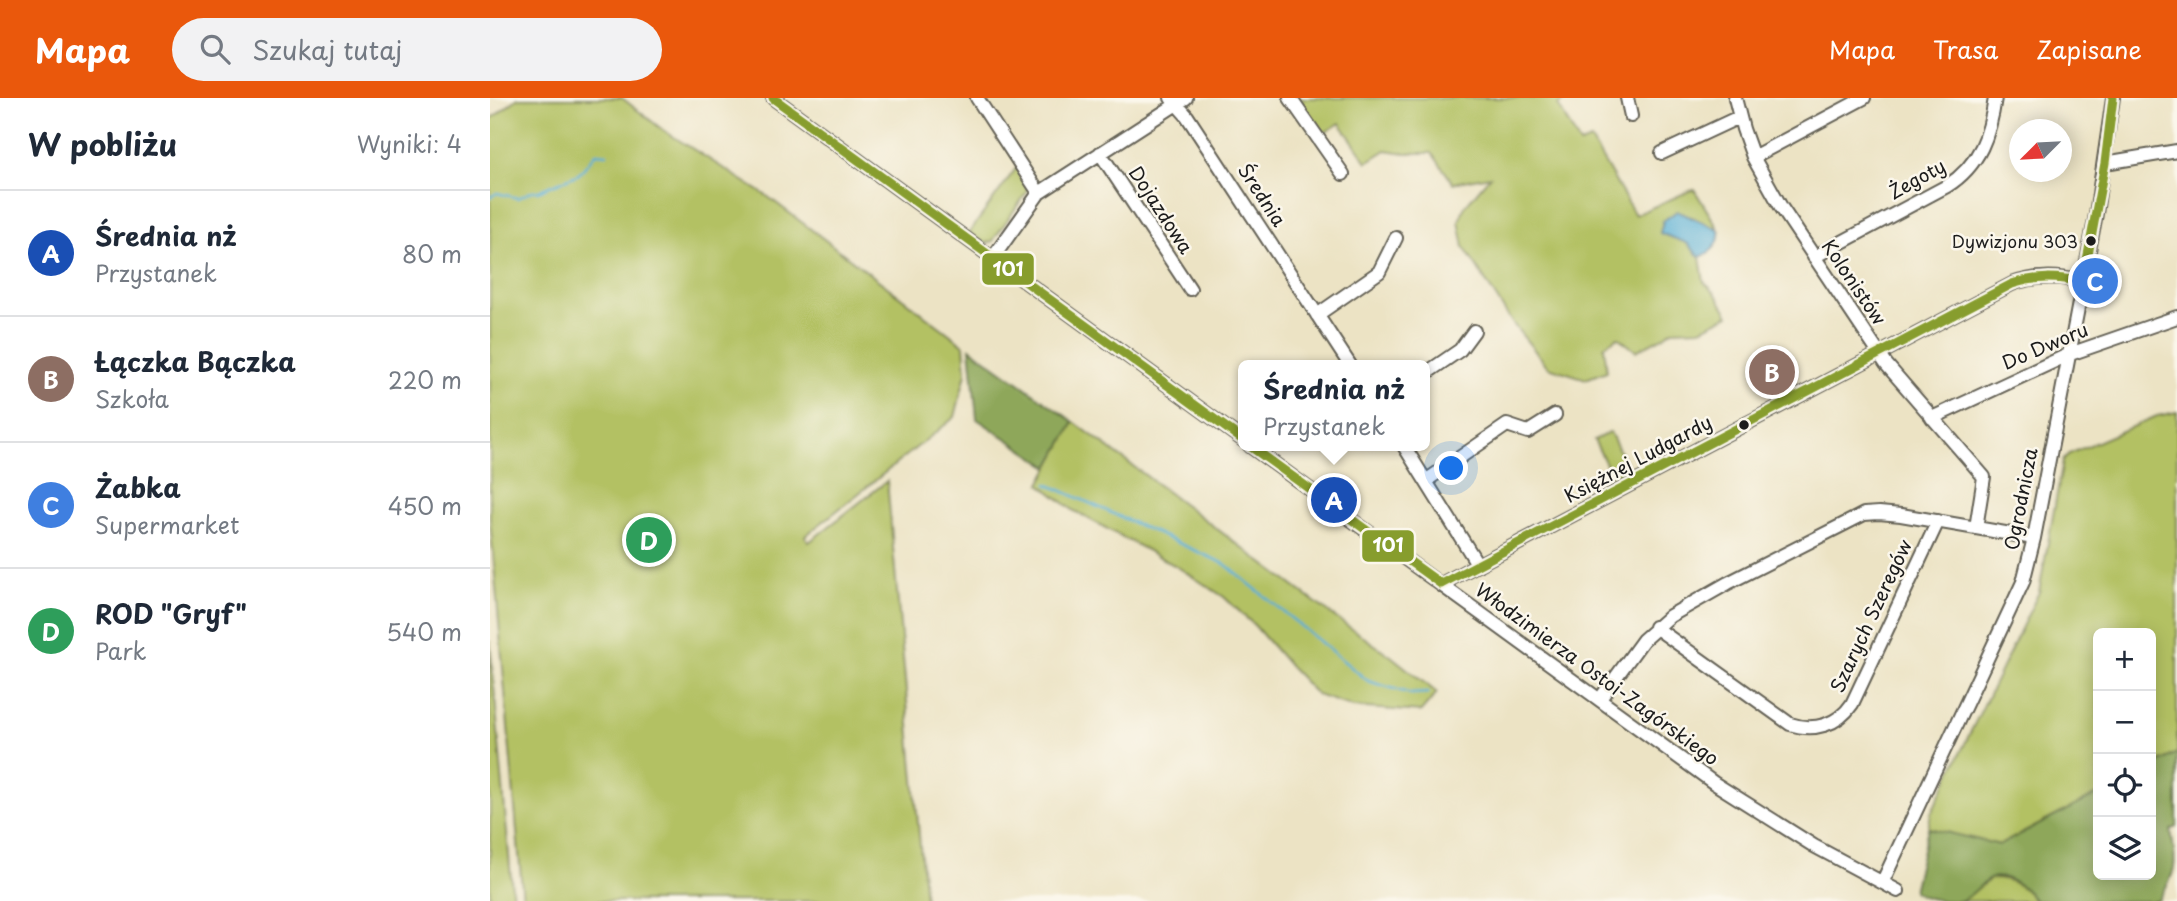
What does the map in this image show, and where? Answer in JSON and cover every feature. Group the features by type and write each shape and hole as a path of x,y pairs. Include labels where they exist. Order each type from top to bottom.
{"street":[{"path":"773,98 1238,436"},
{"path":"977,98 1039,193"},
{"path":"1290,98 1343,174"},
{"path":"1627,98 1631,116"},
{"name":"Kolonistów","path":"1735,98 1753,157 1775,199 1878,354 1984,477 1976,528"},
{"path":"1753,157 1864,98"},
{"name":"Żegoty","path":"1814,257 1961,176 1984,146 1991,125 1995,98"},
{"name":"Ogrodnicza","path":"1882,881 2018,596 2034,538 2070,354 2105,163 2113,98"},
{"path":"992,259 1039,193 1178,100"},
{"name":"Średnia","path":"1178,100 1347,360"},
{"path":"1662,153 1739,117"},
{"path":"2105,163 2177,151"},
{"name":"Dojazdowa","path":"1100,153 1190,289"},
{"path":"1317,315 1380,272 1396,239"},
{"name":"Księżnej Ludgardy","path":"1441,584 2020,281 2047,277 2083,282"},
{"name":"Do Dworu","path":"1932,418 2070,354 2177,317"},
{"path":"1430,371 1460,351 1474,331"},
{"path":"1427,480 1507,425 1528,432 1555,415"},
{"name":"Włodzimierza Ostoi-Zagórskiego","path":"1257,451 1746,805 1814,846 1898,891"},
{"path":"1407,451 1478,565"},
{"path":"1600,699 1633,652 1655,627 1728,583 1864,514 1879,513 1938,521 2034,538"},
{"name":"Szarych Szeregów","path":"1655,627 1790,724 1811,727 1830,723 1842,716 1852,704 1938,521"}],"green space":[{"path":"518,98 622,98 663,130 767,196 964,345 966,373 955,417 805,536 809,542 887,481 925,901 523,901 490,518 490,120"},
{"path":"1297,98 1567,98 1558,105 1580,144 1591,140 1635,215 1694,189 1719,230 1692,217 1687,243 1700,257 1704,282 1715,293 1729,315 1701,329 1672,330 1636,351 1618,337 1604,346 1607,371 1586,379 1548,367 1513,324 1464,247 1459,221 1465,206 1490,176 1453,183 1432,153 1386,150 1367,162 1340,123 1326,132 1321,132"},
{"path":"1017,167 1027,186 1027,192 992,242 985,243 969,233"},
{"path":"970,348 1074,422 1049,467 977,419"},
{"path":"2177,412 2177,753 2156,764 2156,628 2093,628 2093,797 2000,845 1928,828 1931,813 2039,592 2063,461 2069,454 2157,416"},
{"path":"1074,422 1391,656 1437,693 1421,712 1353,707 1317,695 1255,626 1224,597 1176,566 1074,511 1040,484"},
{"path":"1610,432 1630,472 1614,480 1594,440"},
{"path":"490,641 513,901 490,901"},
{"path":"2177,753 2177,827 2171,830 2174,868 2158,901 2035,901 2027,891 2003,877 1990,879 1959,901 1934,899 1913,891 1928,828 2000,845 2093,797 2093,880 2156,880 2156,764"},
{"path":"1992,878 2005,879 2016,884 2035,901 1959,901"}],"water":[{"path":"1677,211 1719,230 1719,239 1712,250 1700,257 1687,243 1660,233 1663,221"}],"waterway":[{"path":"490,197 497,193 518,198 538,191 579,174 596,153 607,154"},
{"path":"1047,484 1225,564 1368,681 1411,694 1428,693"}],"transit line":[{"name":"101","path":"773,98 1238,436"},
{"name":"101","path":"2083,282 2105,163 2113,98"},
{"name":"101","path":"1441,584 2012,284 2047,278 2083,282"},
{"name":"101","path":"1257,451 1441,584"}],"place":[{"name":"Dywizjonu 303","path":"2091,241"},
{"name":"Żabka","path":"2095,281"},
{"name":"Łączka Bączka","path":"1772,372"},
{"name":"Średnia nż","path":"1334,500"},
{"name":"ROD \"Gryf\"","path":"649,540"}]}
